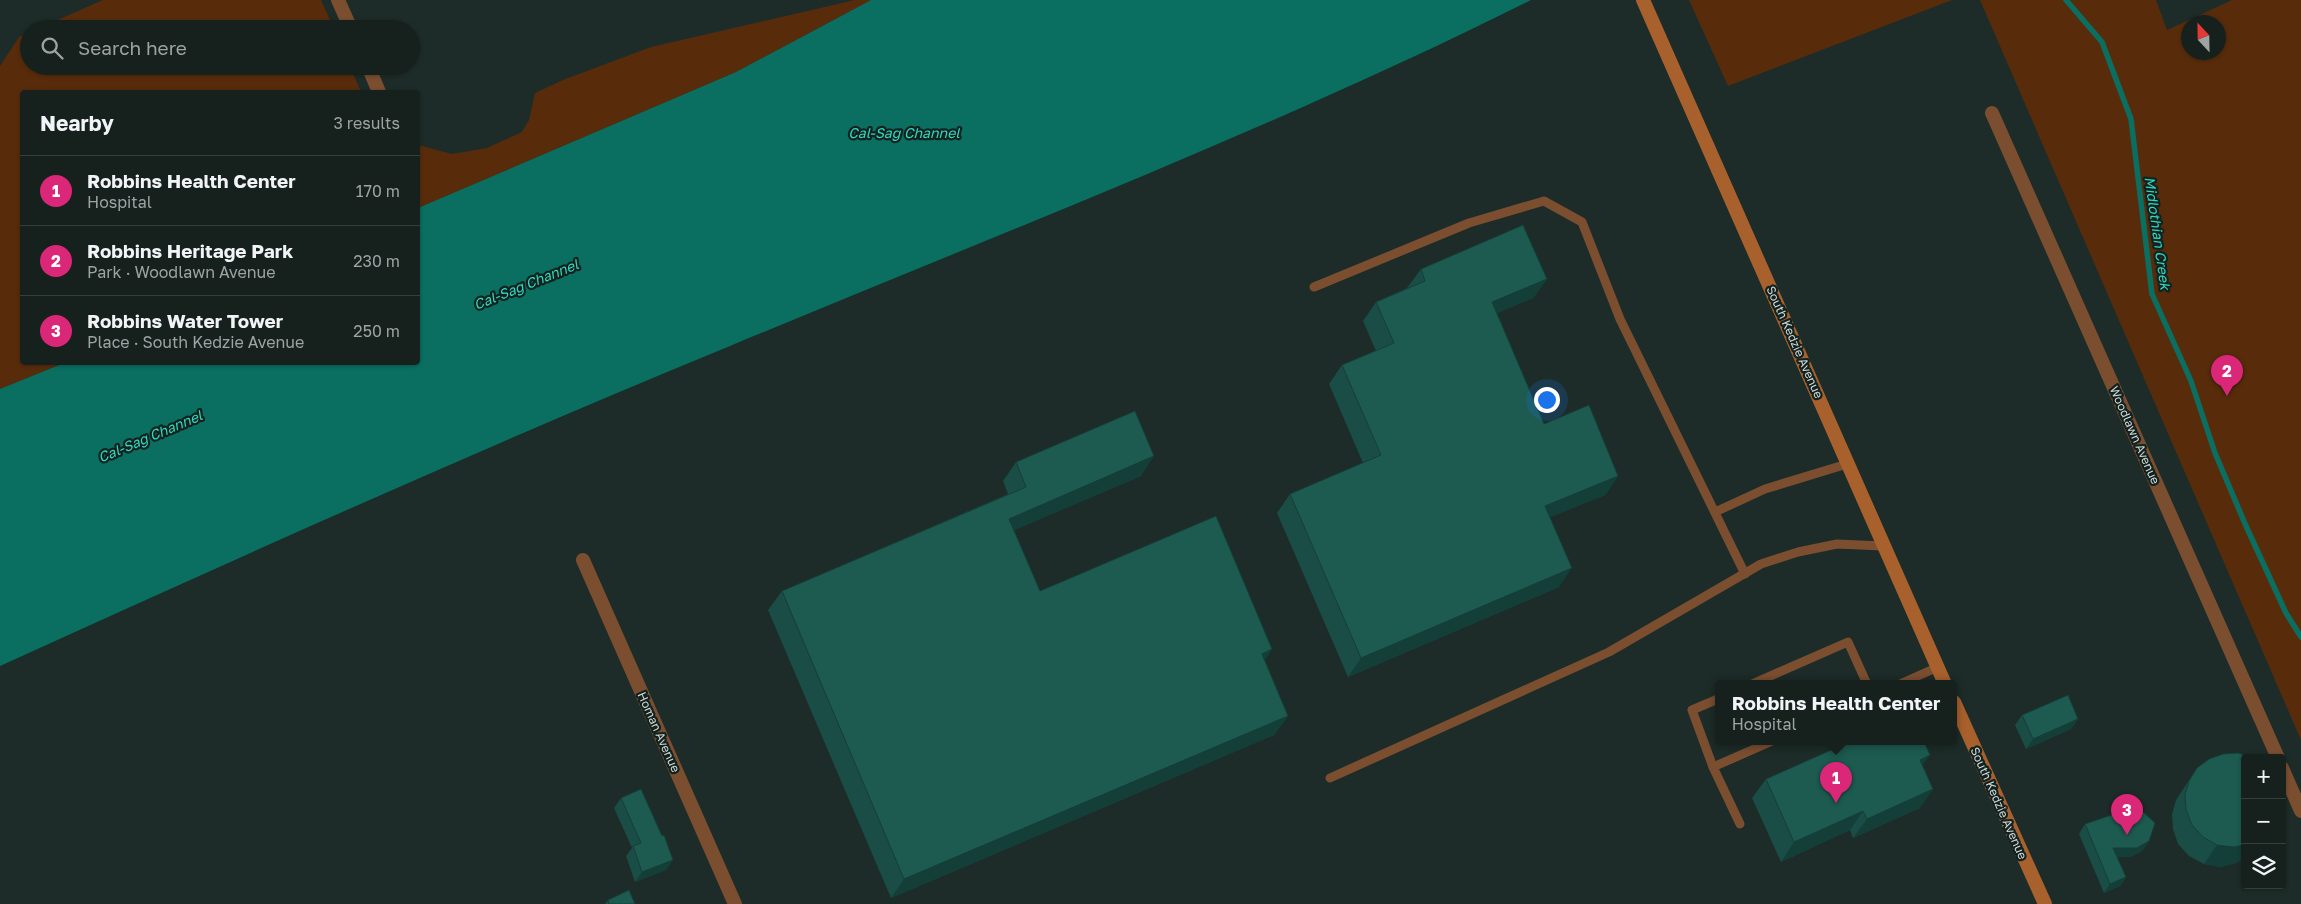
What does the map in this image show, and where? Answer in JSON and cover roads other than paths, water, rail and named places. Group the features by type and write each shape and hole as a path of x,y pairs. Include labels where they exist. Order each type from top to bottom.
{"main road":[{"name":"South Kedzie Avenue","path":"1643,0 1944,680"},
{"name":"South Kedzie Avenue","path":"1957,709 2045,904"}],"street":[{"path":"338,0 347,20"},
{"path":"372,75 378,90"},
{"name":"Woodlawn Avenue","path":"1992,113 2276,754"},
{"name":"Homan Avenue","path":"583,560 735,904"},
{"path":"2286,777 2301,811"}],"lane":[{"path":"1314,287 1470,223 1544,201 1582,222 1620,319 1745,574"},
{"path":"1715,512 1765,489 1847,464"},
{"path":"1330,778 1609,652 1761,564 1789,555 1838,544 1884,546"},
{"path":"1761,680 1848,642 1865,680"},
{"path":"1910,680 1938,668"},
{"path":"1715,700 1692,710 1713,767 1740,824"},
{"path":"1713,767 1763,745"}],"water":[{"name":"Cal-Sag Channel","path":"871,0 1531,0 1433,48 1234,137 546,423 272,543 0,666 0,389 59,365 420,365 420,207 736,72"}],"waterway":[{"name":"Midlothian Creek","path":"2066,0 2102,42 2131,119 2152,294 2191,381 2215,453 2246,526 2286,613 2301,637"}],"place":[{"name":"Robbins Heritage Park","path":"2227,396"},
{"name":"Robbins Health Center","path":"1836,803"},
{"name":"Robbins Water Tower","path":"2127,835"}]}
